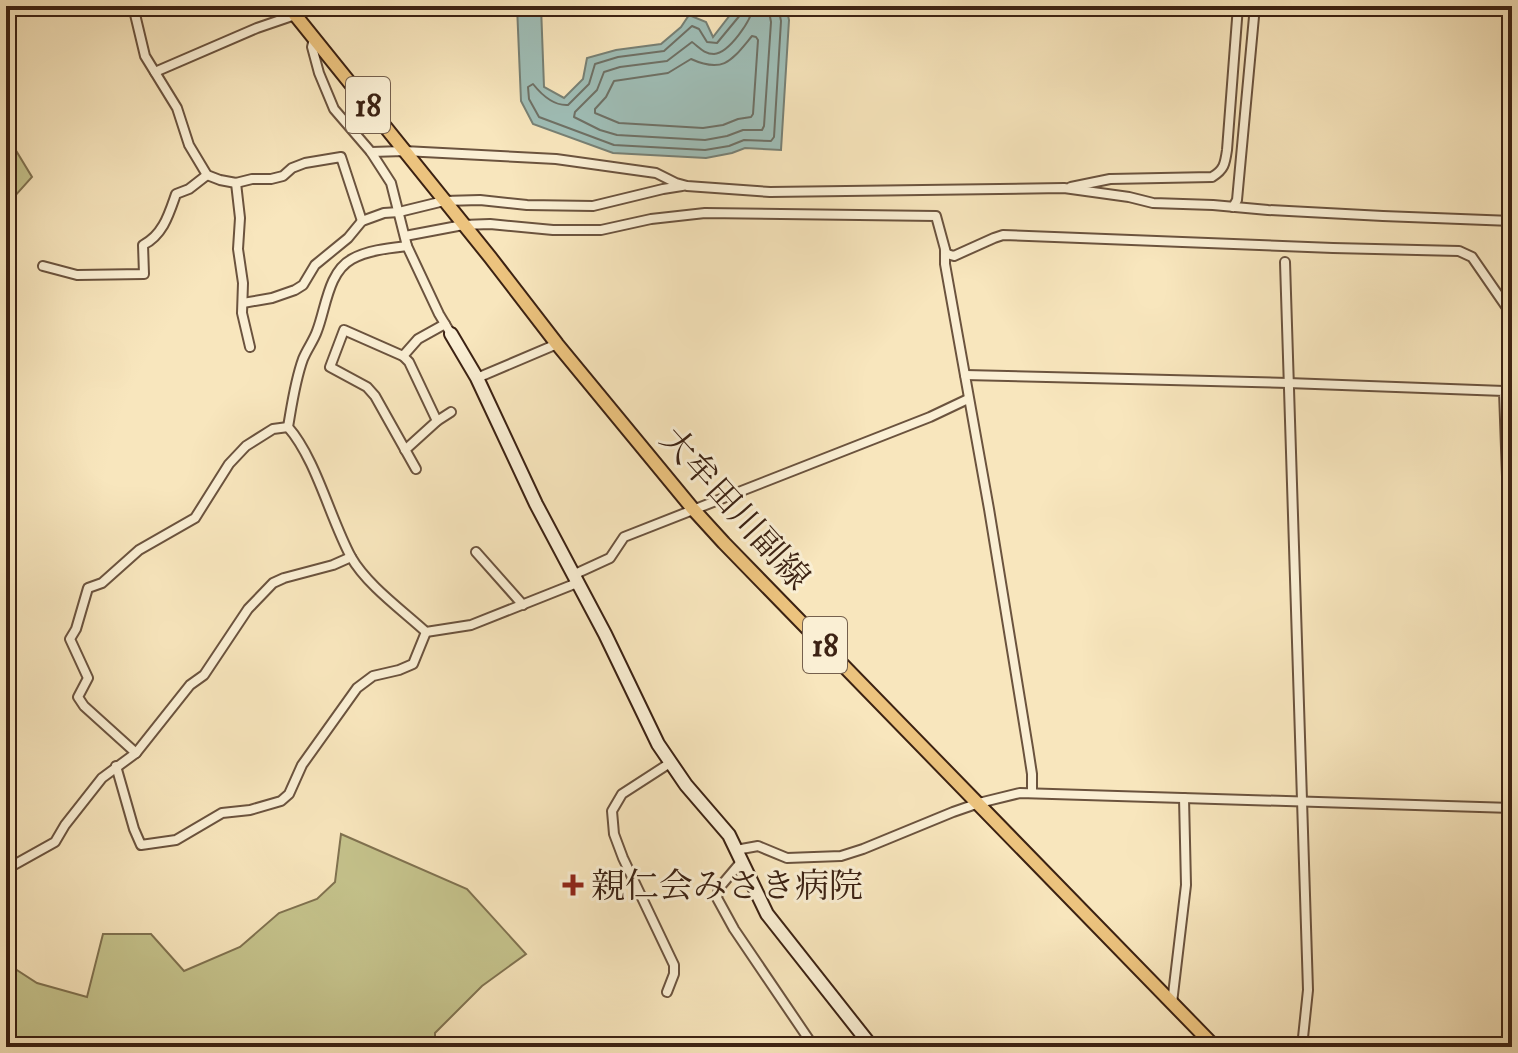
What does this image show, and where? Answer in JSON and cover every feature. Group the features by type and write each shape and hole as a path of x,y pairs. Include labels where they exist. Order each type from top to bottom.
{"main road":[{"name":"大牟田川副線","path":"292,11 557,344 693,509 1215,1047"}],"street":[{"path":"133,6 145,56 177,108 189,145 207,175 236,183 271,179 305,163 341,157 362,221"},
{"path":"1064,188 1110,179 1212,177 1221,171 1227,150 1238,6"},
{"path":"1233,207 1237,200 1255,6"},
{"path":"155,72 292,11"},
{"path":"314,37 312,47 319,73 334,109 371,152 391,183 406,241 428,292 477,378 536,504 605,634 645,719 670,763 722,826 767,914 872,1047"},
{"path":"371,152 556,159 656,173 687,186 770,192 1064,188 1153,203 1512,221"},
{"path":"43,266 77,275 144,274 143,245 161,230 176,194 189,189 207,175"},
{"path":"236,183 242,313 250,347"},
{"path":"243,303 272,298 303,285 315,265 348,238 362,221 384,213 480,200 527,205 593,206 687,186"},
{"path":"288,427 304,358 317,333 331,285 341,268 351,259 367,253 462,223 553,230 601,230 651,219 705,213 936,216 947,254 954,256 1003,235 1459,251 1472,257 1512,315"},
{"path":"945,249 945,264 1032,774 1032,793"},
{"path":"1285,262 1308,990 1302,1047"},
{"path":"403,356 418,339 448,329"},
{"path":"416,469 375,396 367,387 330,367 344,330 403,356 409,362 437,421"},
{"path":"477,378 557,344"},
{"path":"965,375 1504,391 1512,618"},
{"path":"426,632 471,625 523,605 610,558 624,537 930,417 968,399"},
{"path":"405,450 451,412"},
{"path":"288,427 311,465 351,557 363,575 426,632"},
{"path":"136,753 78,697 88,678 70,639 88,588 102,583 139,550 195,518 229,464 246,446 273,429 288,427"},
{"path":"476,552 523,605"},
{"path":"6,871 55,842 102,778 136,753 190,685 204,675 248,609 273,583 351,557"},
{"path":"116,766 141,845 176,840 222,813 250,810 281,801 289,794 302,765 357,688 373,676 413,664 426,632"},
{"path":"667,992 674,965 623,858 614,834 612,811 622,794 670,763"},
{"path":"814,1047 734,929 717,898 719,888 739,856 758,846 787,858 841,856 953,812 1020,793 1512,808"},
{"path":"1172,1003 1186,885 1184,798"}],"shaded area":[{"path":"6,134 32,177 6,206"},
{"path":"341,834 467,889 526,954 482,986 435,1033 435,1047 6,1047 6,963 37,983 87,997 103,934 151,934 184,971 240,947 279,913 317,899 335,882"}],"water":[{"path":"517,6 541,6 544,87 564,98 583,79 587,58 616,50 661,44 681,27 689,15 706,22 713,37 737,6 786,6 789,20 781,150 745,148 706,158 613,153 533,124 521,101"}],"place":[{"name":"親仁会みさき病院","path":"573,885"}]}
